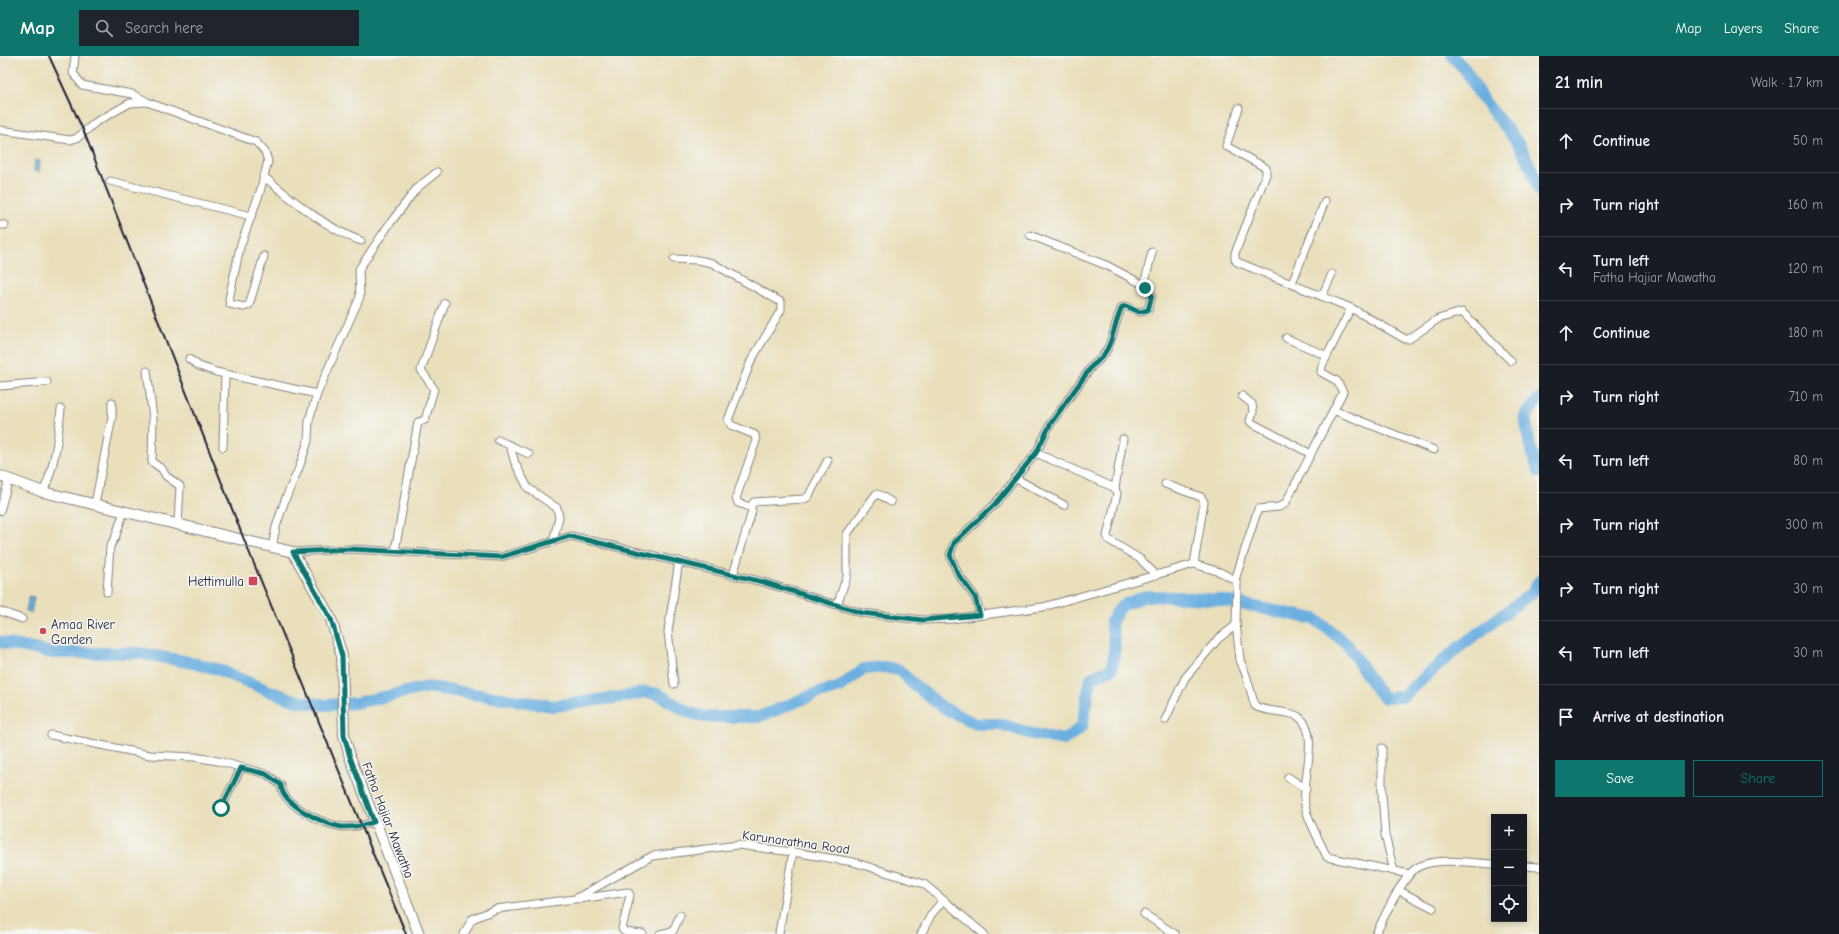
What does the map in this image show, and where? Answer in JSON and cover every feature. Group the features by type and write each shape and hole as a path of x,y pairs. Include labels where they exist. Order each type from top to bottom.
{"main road":[{"path":"4,478 43,492 293,552"},
{"name":"Fatha Hajiar Mawatha","path":"293,552 331,619 342,656 345,714 344,735 350,757 374,822 419,934"}],"street":[{"path":"75,56 72,73 82,86 132,94 147,102 256,142 265,152 268,161 260,192 240,247 229,299 230,304 244,307 249,305 264,256"},
{"path":"0,130 70,140 77,138 96,122 130,103 147,102"},
{"path":"1239,108 1226,146 1266,168 1266,175 1235,253 1235,259 1237,262 1351,308 1406,339 1409,339 1438,319 1462,312 1512,361"},
{"path":"272,548 276,527 284,500 299,468 308,441 310,420 317,394 360,297 359,269 388,226 417,188 437,172"},
{"path":"263,176 312,214 342,234 361,241"},
{"path":"110,181 251,216"},
{"path":"1292,283 1325,201"},
{"path":"980,615 975,597 958,574 950,555 954,543 994,505 1036,453 1051,423 1092,366 1101,360 1108,349 1122,307 1126,306 1139,312 1148,310 1152,295 1144,285 1108,266 1030,236"},
{"path":"1144,285 1152,252"},
{"path":"674,259 698,260 712,263 780,302 781,310 752,361 728,420 731,425 755,435 756,441 736,498 738,503 750,508"},
{"path":"1322,296 1332,274"},
{"path":"395,551 418,422 424,420 434,389 421,370 445,303"},
{"path":"1351,308 1327,356 1321,372 1337,381 1343,392 1284,504 1279,507 1258,509 1236,583 1236,624 1240,660 1255,706 1261,709 1297,715 1304,720 1309,730 1311,740 1306,772 1305,806 1327,857 1409,874"},
{"path":"1286,338 1327,356"},
{"path":"189,360 199,366 225,374 317,394"},
{"path":"147,371 153,418 152,462 162,469 166,476 180,486 178,524"},
{"path":"223,447 225,374"},
{"path":"0,386 46,382"},
{"path":"1242,396 1252,404 1253,412 1250,421 1252,423 1310,454"},
{"path":"95,504 112,417 112,402"},
{"path":"43,492 49,481 58,437 61,409"},
{"path":"1333,410 1434,450"},
{"path":"1124,439 1115,488 1117,494 1107,536 1109,540 1140,559 1156,575"},
{"path":"498,440 529,454"},
{"path":"510,446 515,463 528,488 557,508 559,517 553,542"},
{"path":"1036,453 1115,488"},
{"path":"733,575 752,510 750,508 754,502 804,499 808,497 828,460"},
{"path":"0,511 4,478"},
{"path":"1015,478 1064,505"},
{"path":"1165,484 1201,497 1204,502 1194,564"},
{"path":"837,605 847,576 847,534 876,494 891,502"},
{"path":"107,592 110,546 116,538 124,511"},
{"path":"293,552 350,549 501,557 570,536 763,582 862,613 923,620 1043,607 1194,564 1220,572 1236,583"},
{"path":"674,684 668,631 679,561"},
{"path":"0,611 22,619"},
{"path":"1165,720 1185,678 1218,639 1236,624"},
{"path":"52,736 150,755 194,757 266,774 281,785 281,789 286,799 296,808 319,819 342,827 374,822"},
{"path":"1382,748 1382,794 1385,835 1394,871"},
{"path":"221,808 241,768"},
{"path":"1288,777 1306,789"},
{"name":"Karunarathna Road","path":"464,934 472,919 496,909 575,900 652,856 738,845 853,862 924,884 984,934"},
{"path":"779,933 793,852"},
{"path":"1376,934 1398,890 1409,874 1418,867 1446,861 1491,864"},
{"path":"1527,866 1539,867"},
{"path":"1398,890 1433,908"},
{"path":"575,900 628,892 630,895 622,929 625,932 644,934"},
{"path":"921,934 931,914 944,900"},
{"path":"1144,914 1175,934"},
{"path":"660,934 673,931 680,915"}],"water":[{"path":"35,160 40,161 39,172 34,171"},
{"path":"29,596 34,597 31,613 26,612"}],"waterway":[{"path":"1452,56 1465,69 1481,97 1516,140 1532,169 1539,190"},
{"path":"1539,399 1525,416 1530,447 1539,472"},
{"path":"0,642 53,653 140,653 188,662 217,669 297,701 325,705 356,703 428,687 553,706 628,696 644,692 658,694 688,712 705,717 759,717 813,695 840,687 864,669 884,667 899,670 912,683 942,707 976,724 1001,724 1028,733 1064,740 1082,727 1091,678 1112,669 1115,646 1111,622 1121,606 1145,596 1220,600 1315,619 1347,644 1376,689 1385,698 1402,697 1458,648 1532,593 1539,581"}],"railway":[{"path":"49,56 84,132 245,542 406,934"}],"place":[{"name":"Hettimulla","path":"253,581"},
{"name":"Amaa River Garden","path":"43,631"}],"route":[{"path":"221,808 241,768 266,774 281,785 281,789 286,799 296,808 319,819 342,827 374,822 350,757 344,735 345,714 342,656 331,619 293,552 350,549 501,557 570,536 763,582 862,613 923,620 952,619 980,615 975,597 958,574 950,555 954,543 994,505 1036,453 1051,423 1092,366 1101,360 1108,349 1122,307 1126,306 1139,312 1148,310 1152,295 1145,288"}]}
